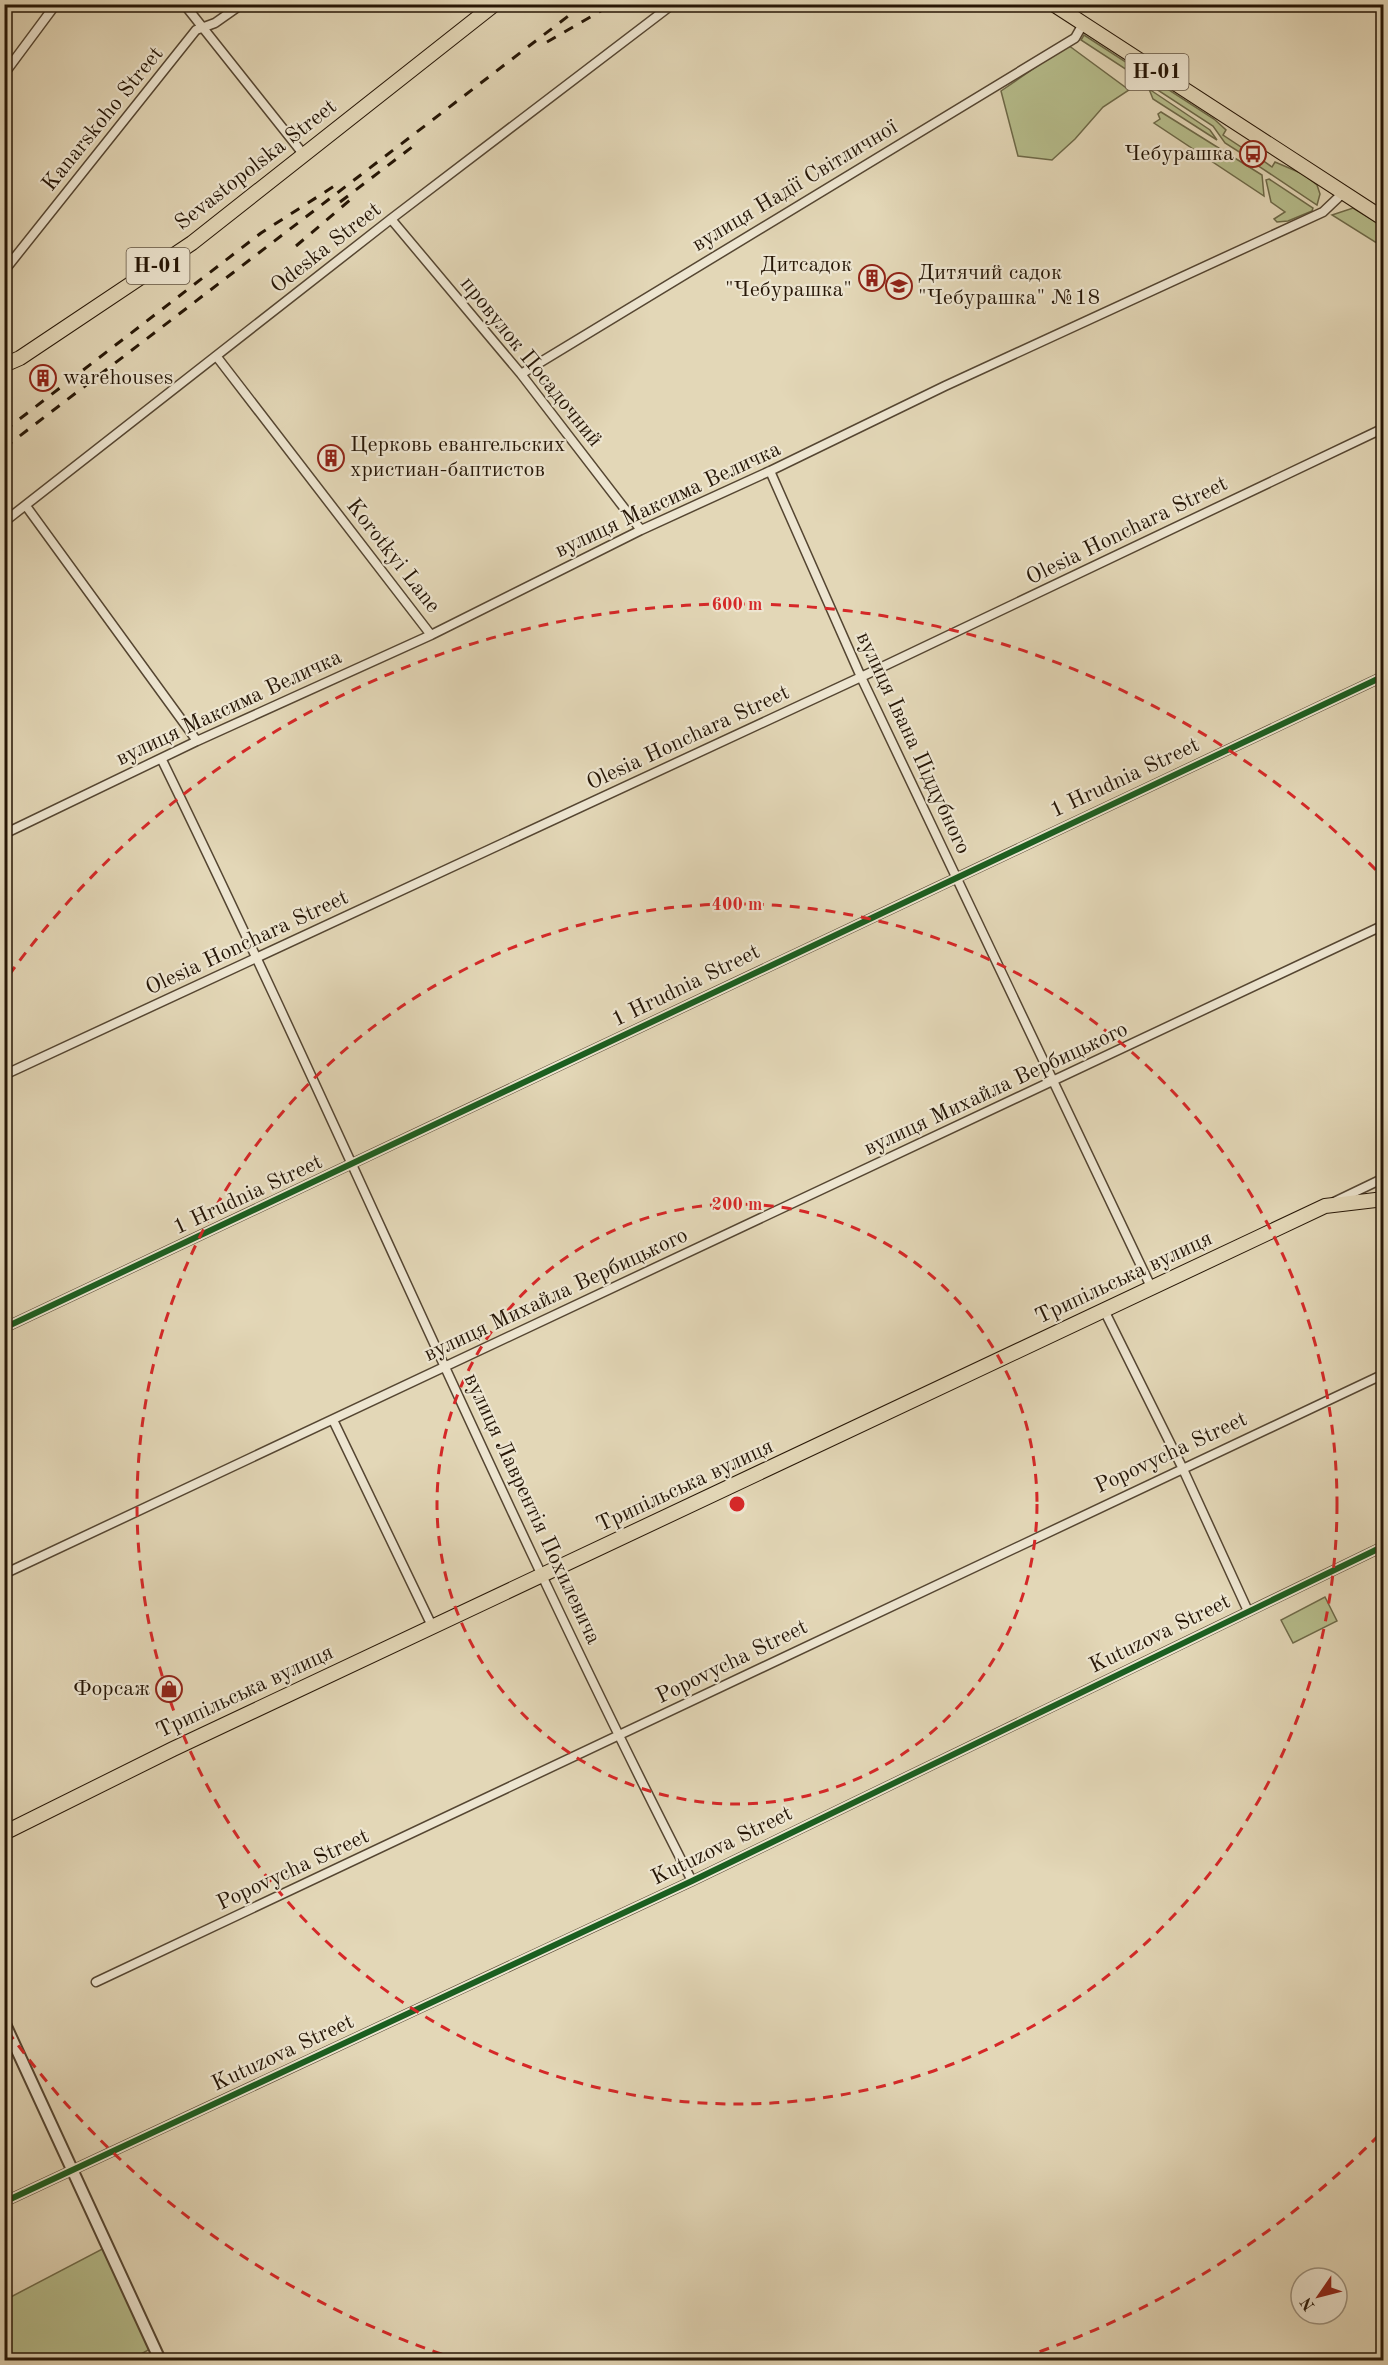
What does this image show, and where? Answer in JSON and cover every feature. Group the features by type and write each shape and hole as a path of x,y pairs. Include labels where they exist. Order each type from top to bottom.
{"main road":[{"name":"Sevastopolska Street","path":"4,366 192,243 247,203 495,4"},
{"name":"Н-01","path":"1053,4 1383,219"},
{"path":"1325,1206 1383,1199"},
{"name":"Трипільська вулиця","path":"4,1833 163,1754 543,1577 1325,1206"}],"street":[{"path":"4,74 56,4"},
{"path":"184,4 304,155"},
{"name":"Kanarskoho Street","path":"4,271 196,30 215,23 242,4"},
{"name":"Odeska Street","path":"4,522 391,219 673,4"},
{"name":"вулиця Надії Світличної","path":"521,374 1075,38 1083,24"},
{"name":"вулиця Максима Величка","path":"4,834 162,760 197,741 431,635 641,530 1323,212 1343,193"},
{"name":"провулок Посадочний","path":"391,219 521,374 641,530"},
{"name":"Korotkyi Lane","path":"217,357 431,635"},
{"name":"Olesia Honchara Street","path":"4,1075 861,677 1383,428"},
{"name":"вулиця Івана Піддубного","path":"770,471 861,677 1152,1288"},
{"path":"26,506 197,741"},
{"name":"1 Hrudnia Street","path":"4,1328 354,1165 1383,676"},
{"name":"вулиця Лаврентія Похилевича","path":"162,760 258,957 618,1737 693,1881"},
{"name":"вулиця Михайла Вербицького","path":"4,1574 1055,1082 1383,925"},
{"name":"Трипільська вулиця","path":"1325,1206 1383,1178"},
{"path":"1104,1310 1182,1467 1248,1611"},
{"name":"Popovycha Street","path":"96,1982 1383,1374"},
{"path":"333,1420 433,1628"},
{"name":"Kutuzova Street","path":"4,2202 693,1881 1383,1546"},
{"path":"4,2022 160,2361"}],"green space":[{"path":"1084,35 1214,119 1226,130 1223,135 1247,151 1244,155 1225,143 1213,126 1081,40"},
{"path":"1068,45 1129,90 1103,107 1075,139 1052,160 1018,156 1001,91"},
{"path":"1149,89 1210,130 1217,140 1153,99"},
{"path":"1161,112 1262,175 1264,196 1154,123 1160,119 1158,114"},
{"path":"1258,157 1272,167 1275,162 1303,174 1317,185 1320,194 1317,205 1254,163"},
{"path":"1269,179 1313,208 1312,211 1288,221 1277,222 1274,219 1285,212 1271,202 1266,180"},
{"path":"1353,208 1383,226 1383,247 1332,215"},
{"path":"1325,1597 1337,1621 1293,1643 1281,1620"},
{"path":"108,2246 154,2347 130,2360 5,2360 5,2300"}],"railway":[{"path":"4,448 584,4"},
{"path":"547,42 613,4"},
{"path":"340,202 416,144"},
{"path":"4,431 261,233 339,183"},
{"path":"296,246 350,200"}],"cycle path":[{"path":"4,1328 1384,676"},
{"path":"4,2202 692,1881 1384,1546"}],"place":[{"name":"Чебурашка","path":"1253,154"},
{"name":"Дитсадок \"Чебурашка\"","path":"872,278"},
{"name":"Дитячий садок \"Чебурашка\" №18","path":"899,286"},
{"name":"warehouses","path":"43,378"},
{"name":"Церковь евангельских христиан-баптистов","path":"331,458"},
{"name":"Форсаж","path":"169,1689"}]}
